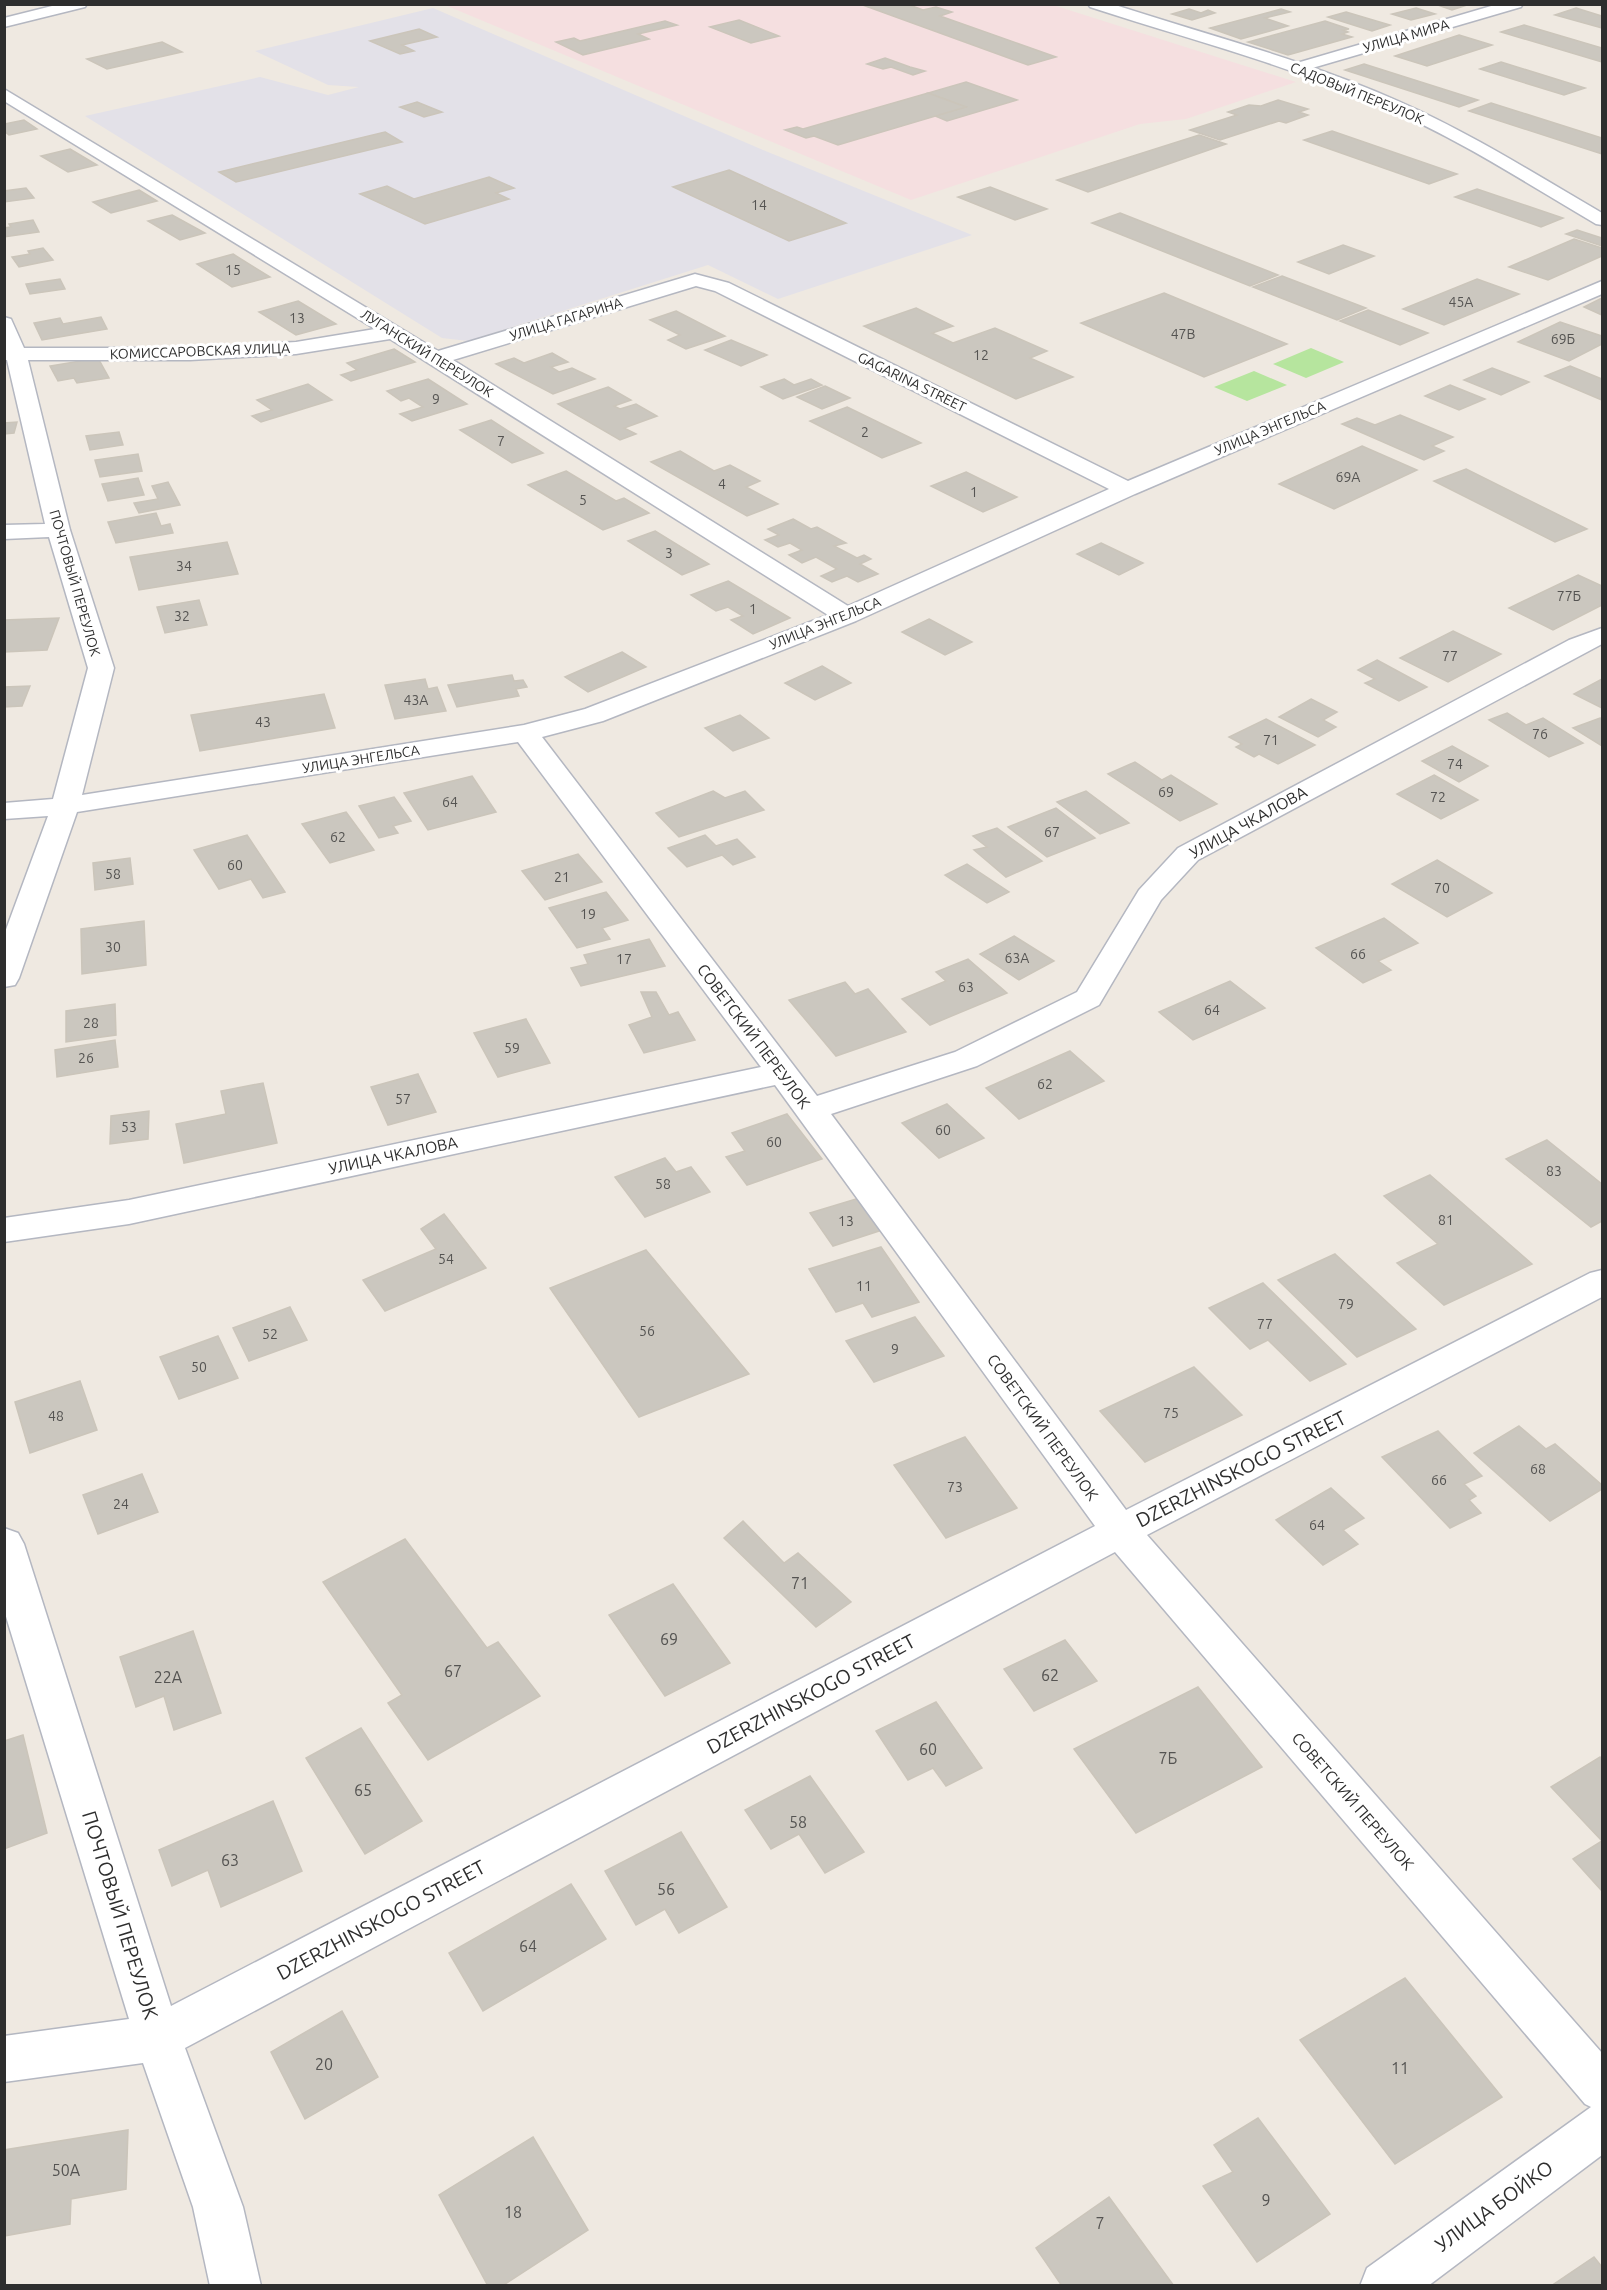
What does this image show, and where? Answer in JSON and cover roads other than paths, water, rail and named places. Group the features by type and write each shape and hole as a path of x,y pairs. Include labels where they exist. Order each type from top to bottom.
{"street":[{"path":"4,23 80,4"},
{"name":"УЛИЦА МИРА","path":"1296,68 1516,4"},
{"name":"САДОВЫЙ ПЕРЕУЛОК","path":"1100,5 1296,68 1389,103 1440,127 1602,220"},
{"name":"ЛУГАНСКИЙ ПЕРЕУЛОК","path":"4,94 436,358 847,616"},
{"name":"УЛИЦА ГАГАРИНА","path":"436,358 695,280 722,287 1127,489"},
{"name":"УЛИЦА ЭНГЕЛЬСА","path":"4,811 66,806 525,733 594,715 847,616 1127,489 1602,287"},
{"name":"ПОЧТОВЫЙ ПЕРЕУЛОК","path":"4,323 58,530 101,668 66,806 4,978"},
{"name":"КОМИССАРОВСКАЯ УЛИЦА","path":"10,353 190,354 296,348 394,332"},
{"path":"4,532 58,530"},
{"name":"УЛИЦА ЧКАЛОВА","path":"810,1109 966,1059 1088,998 1149,896 1188,854 1578,645 1602,635"},
{"name":"СОВЕТСКИЙ ПЕРЕУЛОК","path":"525,733 810,1109 1120,1532 1602,2088"},
{"name":"УЛИЦА ЧКАЛОВА","path":"4,1230 129,1212 781,1073"},
{"name":"DZERZHINSKOGO STREET","path":"4,2059 158,2038 1120,1532 1602,1282"},
{"name":"ПОЧТОВЫЙ ПЕРЕУЛОК","path":"4,1544 158,2038 218,2207 236,2286"},
{"name":"УЛИЦА БОЙКО","path":"1385,2286 1602,2126"}]}
